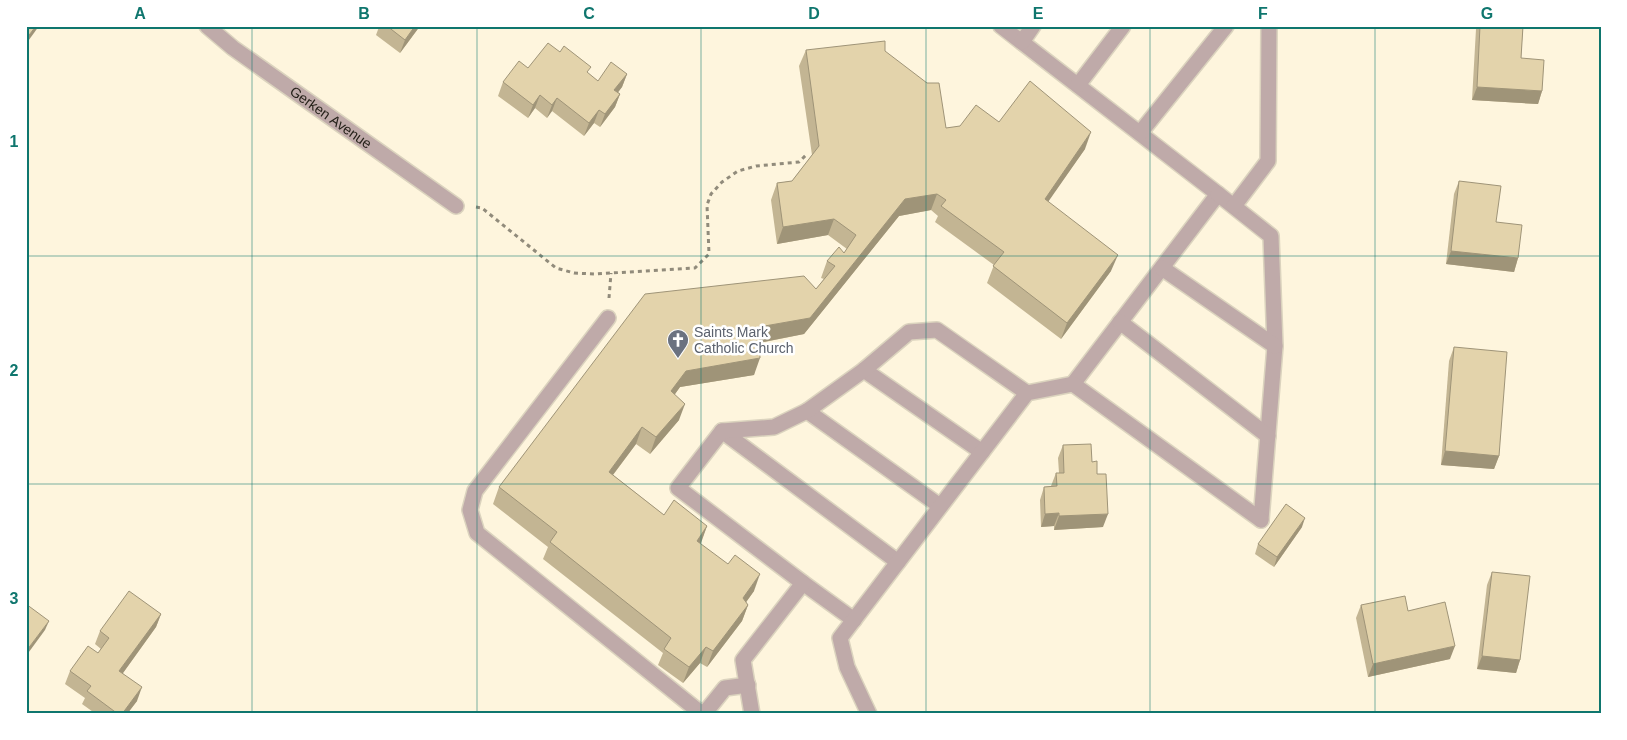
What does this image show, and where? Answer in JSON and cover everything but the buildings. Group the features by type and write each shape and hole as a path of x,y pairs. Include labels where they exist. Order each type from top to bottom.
{"street":[{"name":"Gerken Avenue","path":"207,26 232,48 456,206"},
{"path":"1001,26 1271,236 1275,346 1261,520 1073,384"},
{"path":"1022,42 1033,26"},
{"path":"1078,86 1123,26"},
{"path":"1140,133 1226,26"},
{"path":"1234,206 1268,161 1269,26"},
{"path":"870,714 847,667 840,638 1027,393 1073,384 1218,194"},
{"path":"1162,268 1275,346"},
{"path":"608,318 475,491 470,510 477,533 703,714 725,688 748,685"},
{"path":"1120,322 1268,436"},
{"path":"854,620 678,488 722,431 774,427 807,411 864,370 909,332 937,330 1027,393"},
{"path":"864,370 982,452"},
{"path":"807,411 940,506"},
{"path":"722,431 898,562"},
{"path":"752,714 743,660 803,582"}],"path":[{"path":"456,206 482,208 556,268 574,273 611,273 695,268 709,254 707,205 711,194 722,182 738,171 756,166 799,162 807,154"},
{"path":"608,318 611,273"}],"place":[{"name":"Saints Mark Catholic Church","path":"678,359"}]}
